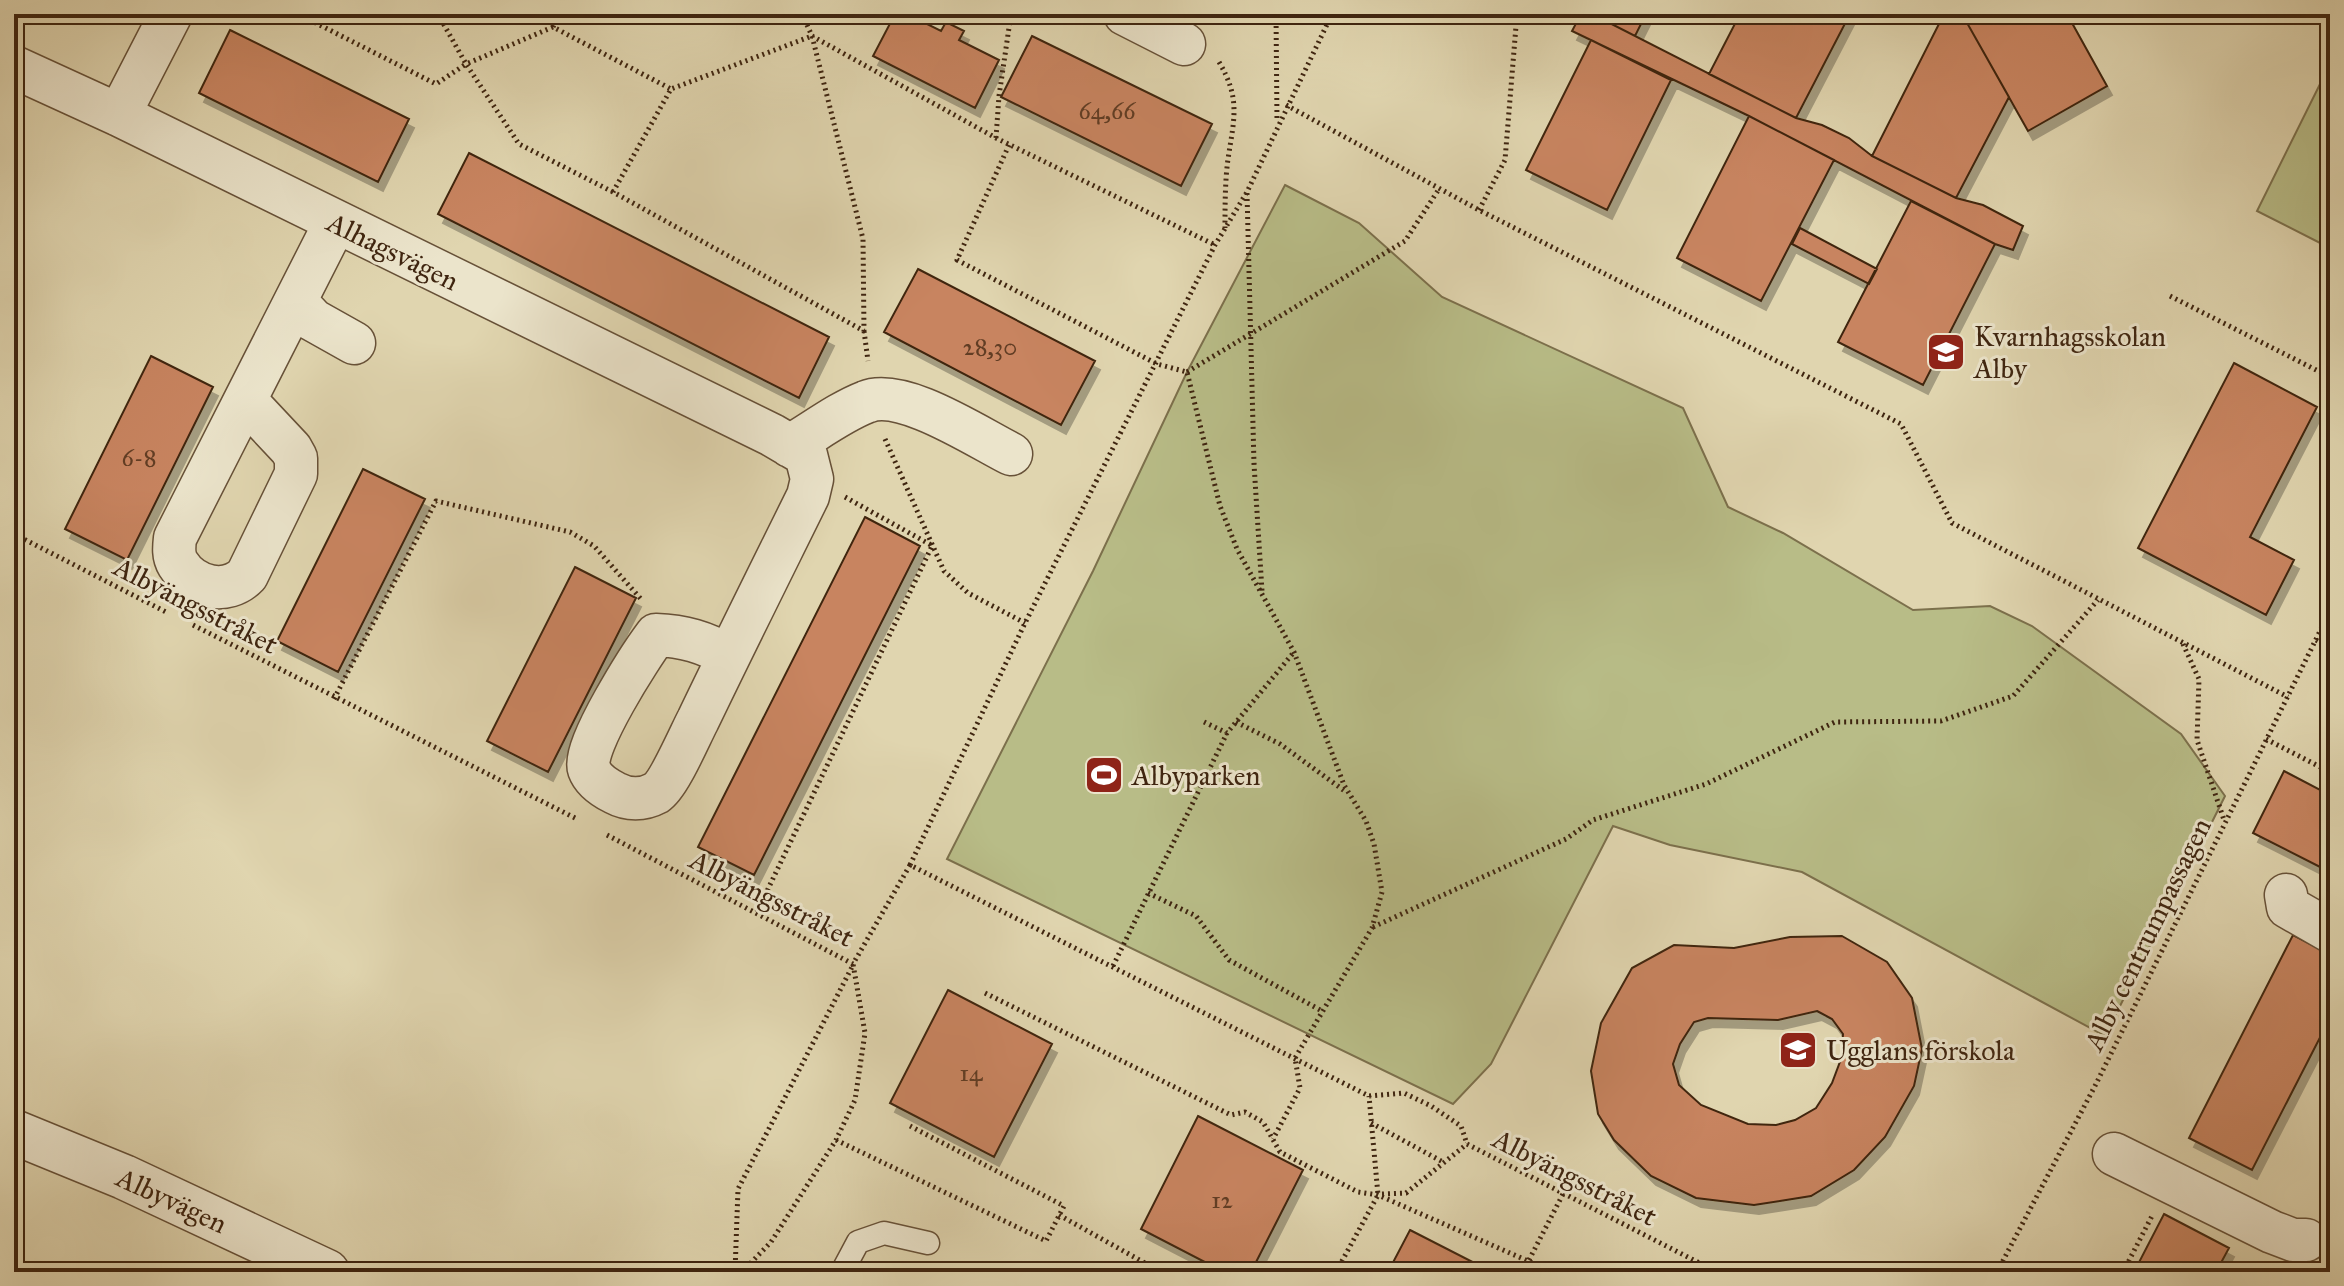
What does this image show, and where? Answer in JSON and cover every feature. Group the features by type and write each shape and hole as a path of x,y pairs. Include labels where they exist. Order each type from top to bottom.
{"street":[{"path":"119,115 171,14"},
{"path":"1125,14 1202,54"},
{"name":"Alhagsvägen","path":"14,67 119,115 791,453"},
{"path":"246,401 335,223"},
{"path":"296,302 313,320 354,343"},
{"path":"729,656 808,496 791,453 866,401 881,398 920,408 1011,454"},
{"path":"2286,895 2288,907 2330,931"},
{"name":"Albyvägen","path":"14,1132 124,1177 327,1272"},
{"path":"2114,1154 2308,1248"}],"lane":[{"path":"842,1272 858,1242 884,1233 928,1243"}],"path":[{"path":"438,14 466,64 519,144 613,192 864,331"},
{"path":"304,17 436,84 466,64 553,27 559,14"},
{"path":"802,14 812,36 863,239 864,331 868,365"},
{"path":"996,138 1011,14"},
{"path":"1276,14 1277,126"},
{"path":"910,865 1025,623 1215,245 1247,192 1332,14"},
{"path":"1479,210 1505,160 1517,14"},
{"path":"553,27 671,89"},
{"path":"613,192 671,89 812,36 1009,145 1215,245"},
{"path":"1202,54 1234,93 1236,113 1228,158 1225,229"},
{"path":"1286,105 1479,210 1901,424 1952,523 2288,697"},
{"path":"1009,145 957,260 1157,364 1187,372 1405,241 1439,189"},
{"path":"1247,192 1254,464 1262,593"},
{"path":"2170,296 2330,377"},
{"path":"1187,372 1220,506 1237,549 1294,652 1350,795 1366,821 1382,892 1372,928 1295,1058 1300,1088 1273,1139"},
{"path":"881,431 944,571 968,593 1025,623"},
{"path":"791,453 932,546"},
{"path":"334,699 436,501 570,532 594,546 647,606"},
{"name":"Albyängsstråket","path":"14,534 178,618"},
{"path":"757,912 932,546"},
{"path":"1372,928 1566,839 1593,820 1706,784 1835,722 1941,721 2013,696 2099,599"},
{"name":"Alby centrumpassagen","path":"1997,1272 2096,1084 2330,611"},
{"name":"Albyängsstråket","path":"192,625 584,823"},
{"path":"2316,640 2330,647"},
{"path":"2183,644 2199,679 2197,740 2224,821"},
{"path":"1113,966 1227,733 1294,652"},
{"path":"1204,722 1227,733"},
{"path":"1236,722 1280,744 1350,795"},
{"path":"2266,739 2330,772"},
{"name":"Albyängsstråket","path":"597,830 853,964 910,865 1369,1096 1404,1093 1431,1106 1461,1126 1467,1144 1717,1272"},
{"path":"1148,893 1196,916 1229,960 1322,1011"},
{"path":"742,1272 771,1242 836,1140 855,1100 865,1033 853,964"},
{"path":"735,1272 738,1189 853,964"},
{"path":"985,993 1231,1115 1245,1112 1263,1122 1280,1152 1358,1192 1378,1195 1406,1193 1467,1144"},
{"path":"1336,1272 1378,1195 1369,1096"},
{"path":"1371,1123 1443,1162"},
{"path":"836,1140 1046,1241 1064,1206 910,1126"},
{"path":"2123,1272 2170,1182"},
{"path":"1529,1260 1563,1194"},
{"path":"1378,1195 1553,1272"},
{"path":"1059,1215 1161,1272"}],"green space":[{"path":"2330,64 2330,248 2257,211"},
{"name":"Albyparken","path":"1285,185 1359,223 1442,297 1683,408 1728,507 1783,533 1913,610 1990,606 2032,626 2181,734 2225,796 2105,1036 1802,872 1670,845 1613,826 1491,1064 1453,1104 947,859 1093,571 1187,372"}],"building":[{"path":"895,14 907,14 941,31 946,22 964,31 959,40 999,60 975,108 873,56"},
{"path":"1581,14 1592,14 1796,118 1822,125 1849,138 1872,156 1956,198 1983,205 2023,226 2013,250 1995,244 1749,116 1572,31"},
{"path":"1592,14 1646,14 1635,36"},
{"path":"1740,14 1850,14 1796,118 1709,74"},
{"path":"1944,14 1962,14 2009,97 1956,198 1872,156"},
{"path":"1962,14 2067,14 2107,86 2028,131"},
{"path":"230,30 409,119 378,182 199,93"},
{"path":"1032,36 1212,124 1181,186 1001,97"},
{"path":"1591,40 1671,80 1607,210 1526,170"},
{"path":"1749,116 1834,160 1761,301 1677,258"},
{"path":"469,153 829,337 799,398 438,214"},
{"path":"1911,201 1995,244 1923,385 1838,342"},
{"path":"1800,228 1877,269 1869,284 1792,244"},
{"path":"918,269 1095,361 1061,425 884,332"},
{"path":"151,356 213,387 127,560 65,529"},
{"path":"2234,363 2317,407 2250,537 2294,560 2266,615 2138,548"},
{"path":"363,469 425,499 338,672 277,641"},
{"path":"865,517 920,546 754,875 698,847"},
{"path":"575,567 636,598 548,772 487,741"},
{"path":"2284,771 2330,795 2330,872 2253,833"},
{"path":"2293,935 2330,954 2330,1018 2252,1170 2189,1138"},
{"path":"1842,936 1887,962 1912,998 1922,1049 1914,1086 1885,1137 1854,1170 1811,1196 1754,1205 1696,1198 1651,1176 1614,1140 1598,1114 1591,1071 1601,1023 1632,968 1674,945 1734,948 1790,937","holes":["1817,1011 1832,1019 1843,1034 1841,1059 1832,1083 1816,1108 1795,1120 1776,1125 1748,1124 1701,1105 1679,1085 1673,1064 1680,1044 1694,1022 1708,1018 1778,1020"]},
{"path":"948,990 1052,1044 994,1157 890,1103"},
{"path":"1198,1116 1303,1170 1251,1272 1224,1272 1141,1229"},
{"path":"2164,1214 2229,1248 2216,1272 2134,1272"},
{"path":"1410,1230 1492,1272 1388,1272"}],"place":[{"name":"Kvarnhagsskolan Alby","path":"1946,352"},
{"name":"Albyparken","path":"1104,775"},
{"name":"Ugglans förskola","path":"1798,1050"}]}
